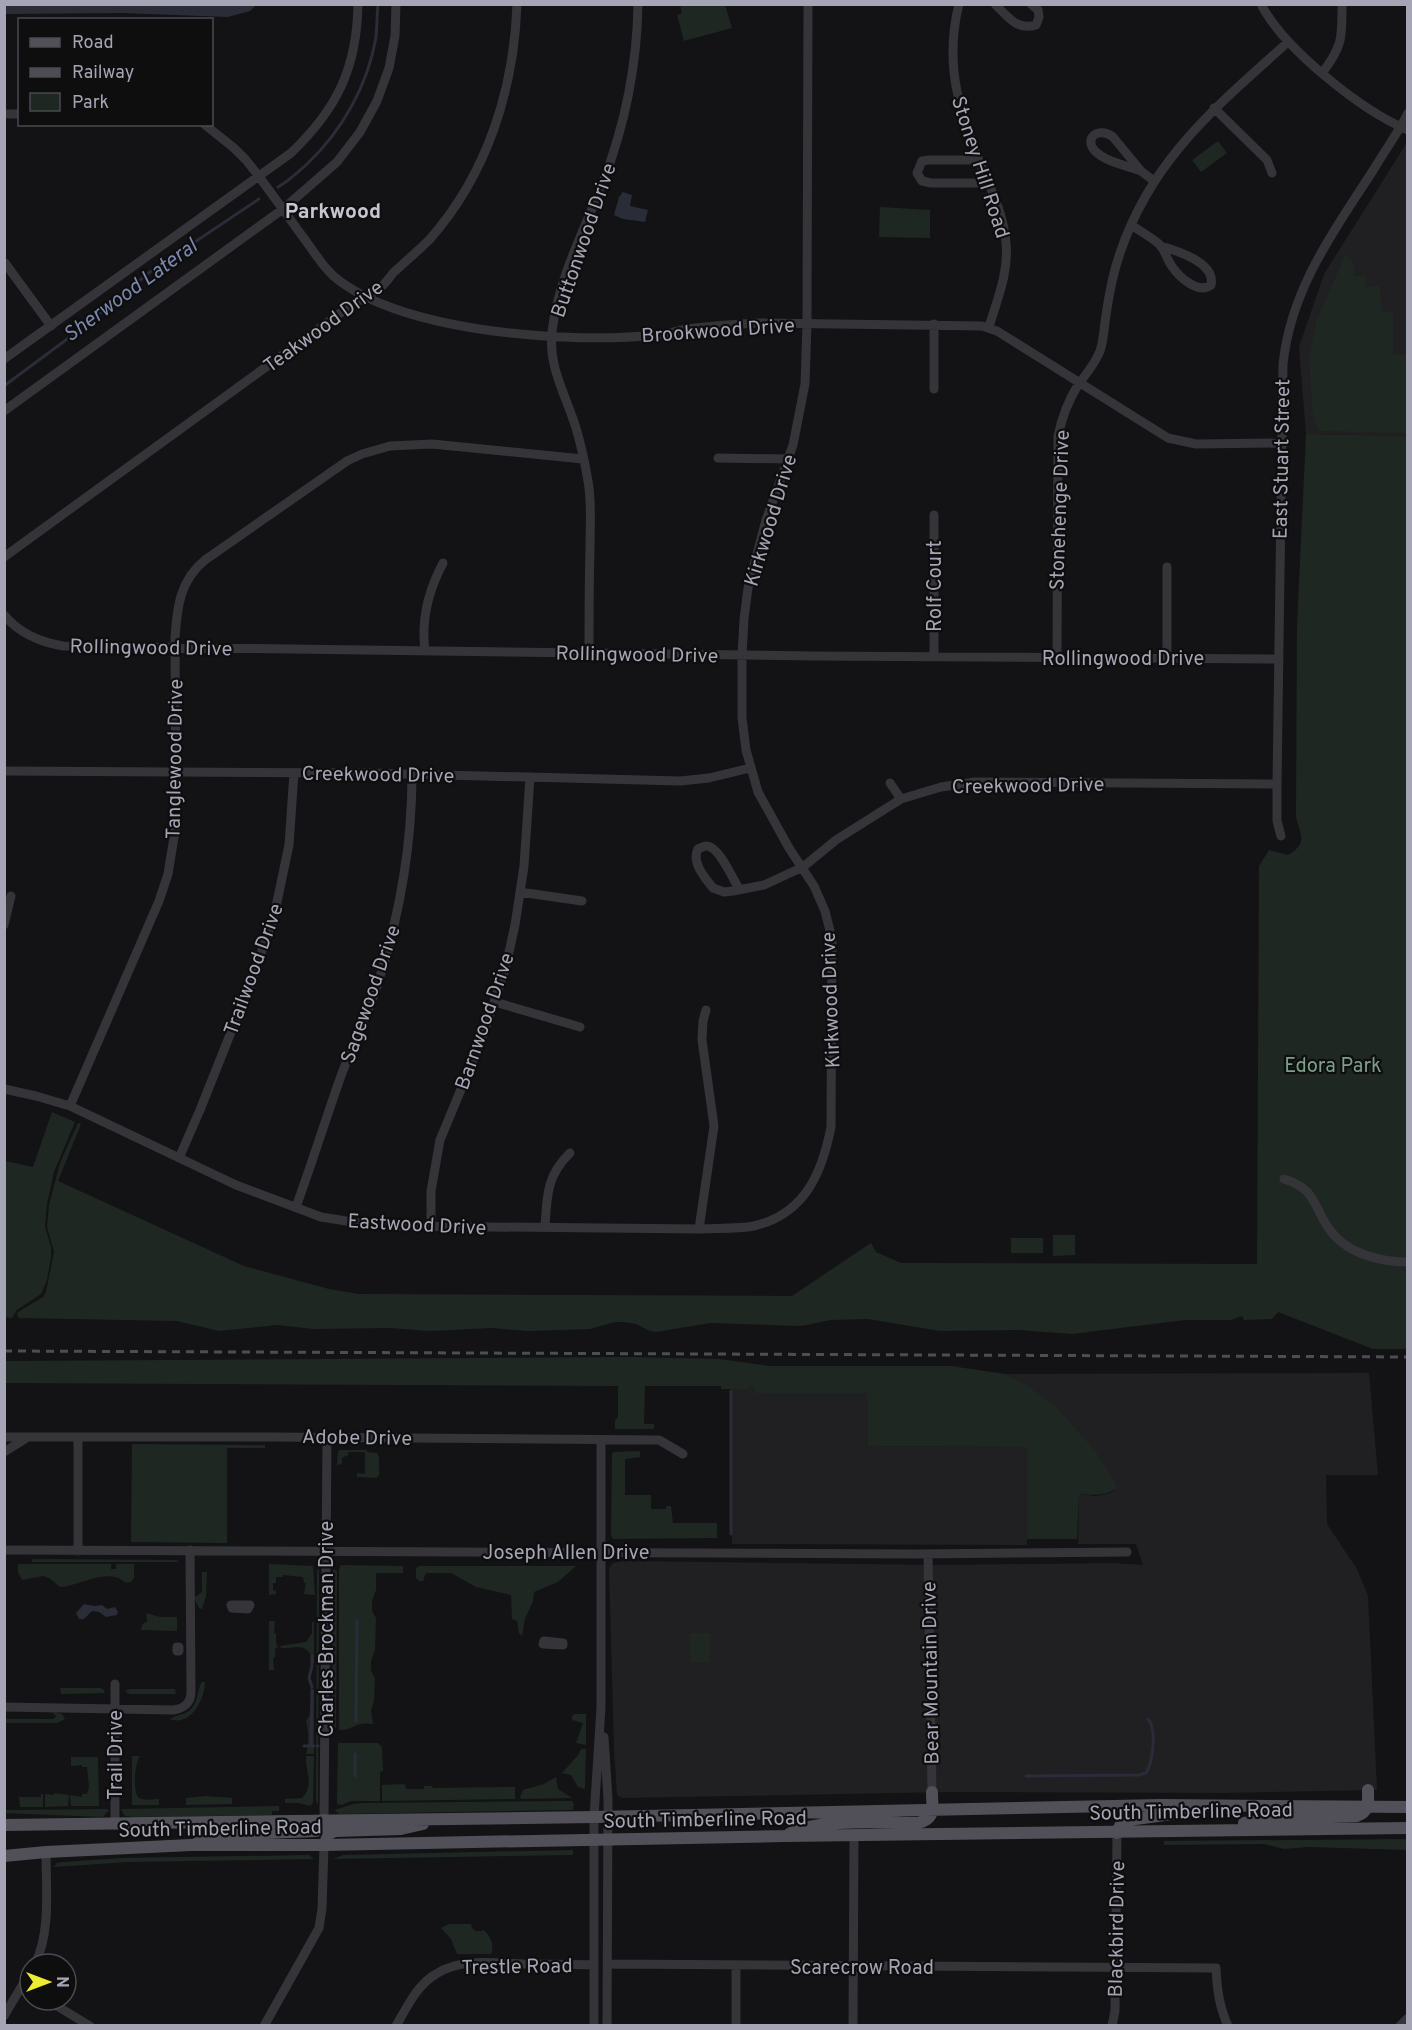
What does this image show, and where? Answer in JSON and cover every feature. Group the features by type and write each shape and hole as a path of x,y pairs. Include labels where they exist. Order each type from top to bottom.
{"main road":[{"path":"1216,1829 1255,1821 1356,1816 1365,1812 1368,1806 1368,1790"},
{"path":"785,1836 799,1828 823,1824 918,1823 930,1818 932,1792"},
{"name":"South Timberline Road","path":"4,1825 608,1817 1161,1805 1407,1807"},
{"path":"1117,1833 1120,1826 1128,1820 1241,1806"},
{"path":"324,1845 328,1834 334,1831 401,1829 442,1819"},
{"path":"191,1845 216,1835 316,1831 323,1827 324,1820"},
{"name":"South Timberline Road","path":"4,1856 191,1845 324,1845 785,1836 1117,1833 1216,1829 1407,1828"}],"street":[{"path":"4,359 291,153 310,135 328,111 342,86 352,58 357,32 358,4"},
{"path":"4,411 337,162 360,132 377,101 389,68 395,36 396,4"},
{"name":"Teakwood Drive","path":"4,557 364,296 380,288 429,240 472,179 493,133 508,85 515,40 517,4"},
{"name":"Buttonwood Drive","path":"589,653 590,512 588,483 576,428 554,367 552,336 565,277 581,231 609,167 625,111 636,44 638,4"},
{"name":"Kirkwood Drive","path":"807,1191 820,1170 831,1127 832,939 825,911 814,886 789,848 758,792 750,768 742,718 742,655 744,619 757,550 789,459 805,384 808,4"},
{"name":"Stoney Hill Road","path":"959,4 954,38 954,79 966,127 1004,227 1006,244 1005,273 989,327"},
{"path":"997,5 1009,20 1029,27 1036,25 1039,17 1038,10 1031,4"},
{"path":"1261,4 1288,42 1322,73 1363,104 1404,128"},
{"path":"1322,73 1339,49 1342,38 1342,4"},
{"name":"Stonehenge Drive","path":"1057,657 1058,436 1064,413 1080,383 1093,366 1103,341 1113,276 1131,225 1154,181 1180,144 1214,108 1288,42"},
{"path":"1214,108 1267,160 1272,173"},
{"name":"East Stuart Street","path":"1281,836 1277,821 1277,784 1283,364 1288,330 1308,276 1404,128 1407,113"},
{"name":"Brookwood Drive","path":"206,126 234,148 258,175 333,275 364,296 447,324 552,336 593,337 637,336 732,325 807,323 965,324 989,327 1155,431 1182,442 1196,444 1282,443"},
{"path":"1141,171 1109,160 1097,153 1091,145 1092,138 1101,131 1108,133 1141,171 1154,181"},
{"path":"979,160 929,159 922,161 917,173 922,181 931,183 989,183"},
{"path":"1131,225 1161,246 1179,252 1205,267 1211,276 1211,285 1202,288 1190,283 1170,264 1161,246"},
{"path":"5,263 51,326"},
{"path":"933,389 934,324"},
{"name":"Tanglewood Drive","path":"70,1106 159,901 168,874 176,825 175,648 177,615 180,596 190,576 199,565 335,469 362,454 390,446 432,444 583,459"},
{"path":"718,458 789,459"},
{"name":"Rolf Court","path":"933,657 934,515"},
{"path":"425,651 425,609 435,578 443,563"},
{"path":"1167,567 1167,658"},
{"name":"Rollingwood Drive","path":"4,615 23,632 50,644 63,646 1279,659"},
{"name":"Creekwood Drive","path":"4,771 412,774 695,780 750,768"},
{"name":"Trailwood Drive","path":"179,1158 270,930 283,881 289,845 294,773"},
{"name":"Sagewood Drive","path":"297,1207 343,1072 376,990 395,924 403,889 410,838 412,774"},
{"name":"Barnwood Drive","path":"431,1227 431,1191 440,1140 495,1002 505,970 520,892 528,821 530,777"},
{"name":"Creekwood Drive","path":"740,889 712,848 704,846 698,849 695,858 713,888 724,892 756,888 803,867 836,840 901,799 940,787 975,782 1277,784"},
{"path":"890,783 901,799"},
{"path":"520,892 582,901"},
{"path":"4,925 11,896"},
{"path":"495,1002 580,1027"},
{"path":"699,1229 714,1126 702,1040 706,1010"},
{"name":"Eastwood Drive","path":"4,1089 70,1106 267,1198 321,1217 359,1223 431,1227 699,1229 751,1226 775,1219 807,1191"},
{"path":"545,1227 551,1178 561,1161 570,1153"},
{"path":"1284,1179 1300,1184 1311,1196 1335,1236 1350,1247 1370,1257 1392,1262 1407,1262"},
{"name":"Adobe Drive","path":"4,1437 659,1440 683,1454"},
{"path":"4,1452 28,1437"},
{"path":"78,1437 78,1551"},
{"name":"Charles Brockman Drive","path":"324,1820 327,1437"},
{"path":"601,1440 601,1708 608,1817 607,2025"},
{"name":"Joseph Allen Drive","path":"4,1550 928,1554 1127,1552"},
{"path":"4,1707 163,1710 181,1708 187,1703 191,1696 190,1550"},
{"name":"Bear Mountain Drive","path":"928,1554 932,1792"},
{"name":"Trail Drive","path":"115,1684 115,1825"},
{"path":"594,2025 594,1817 601,1708"},
{"name":"Blackbird Drive","path":"1112,2025 1116,2011 1117,1833"},
{"path":"853,2025 854,1836"},
{"path":"264,2025 319,1928 324,1845"},
{"path":"40,1952 45,1935 46,1852"},
{"name":"Trestle Road","path":"396,2025 423,1984 435,1974 448,1968 474,1963 593,1965"},
{"name":"Scarecrow Road","path":"608,1964 1216,1968 1217,1996 1228,2025"},
{"path":"736,1966 736,2025"},
{"path":"4,2016 18,1998"},
{"path":"68,2012 90,2025"},
{"path":"1400,2025 1407,2018"}],"shaded area":[{"path":"4,5 256,5 250,11 228,17 122,13 5,14"},
{"path":"1406,144 1407,436 1306,434 1299,347 1324,274"},
{"path":"623,192 632,195 630,206 648,210 645,222 623,219 614,215 619,197"},
{"path":"1369,1373 1378,1475 1326,1475 1327,1524 1357,1569 1368,1596 1377,1790 1225,1793 951,1792 622,1798 617,1795 609,1568 613,1563 623,1561 1143,1565 1136,1544 1078,1544 1079,1494 1096,1496 1116,1489 1025,1384 1005,1374"},
{"path":"752,1385 756,1393 867,1393 869,1446 1027,1447 1027,1545 732,1544 732,1389 747,1389"},
{"path":"84,1604 102,1605 107,1609 115,1607 118,1612 117,1615 106,1617 99,1612 92,1611 84,1619 79,1619 76,1613"}],"green space":[{"path":"680,5 725,5 732,28 684,41 677,15 682,13"},
{"path":"1218,141 1227,153 1201,172 1192,160"},
{"path":"880,207 930,210 930,238 879,237"},
{"path":"1345,255 1354,263 1354,276 1365,276 1365,287 1380,286 1382,312 1393,312 1393,354 1407,355 1407,433 1319,431 1313,420 1309,359 1316,321"},
{"name":"Edora Park","path":"1306,434 1407,436 1407,1349 1373,1349 1278,1312 1272,1319 1244,1320 1242,1316 1231,1320 1185,1320 1072,1334 1019,1330 940,1331 868,1319 831,1320 801,1326 710,1323 656,1332 624,1322 615,1322 590,1329 528,1331 491,1328 430,1331 390,1328 313,1329 277,1325 219,1331 177,1321 19,1318 18,1312 43,1297 46,1292 54,1252 47,1227 49,1205 60,1163 78,1123 81,1124 58,1181 244,1266 329,1289 359,1294 792,1296 871,1243 876,1252 901,1263 1257,1264 1259,866 1269,850 1288,855 1299,847 1301,842 1296,817 1297,626"},
{"path":"52,1112 75,1122 54,1172 47,1204 45,1227 51,1247 51,1258 47,1280 41,1294 17,1310 12,1318 5,1317 5,1161 33,1167"},
{"path":"1053,1235 1075,1235 1075,1255 1053,1256"},
{"path":"1011,1238 1043,1238 1043,1253 1011,1253"},
{"path":"631,1357 720,1359 770,1366 951,1366 1005,1374 1025,1384 1054,1405 1095,1450 1116,1484 1116,1489 1103,1494 1079,1494 1077,1539 1027,1539 1027,1447 868,1446 867,1393 755,1393 756,1389 752,1385 747,1389 721,1389 721,1386 645,1386 644,1424 654,1424 654,1429 615,1429 615,1420 618,1417 618,1386 4,1383 5,1361"},
{"path":"132,1444 265,1445 265,1448 227,1448 227,1543 131,1542"},
{"path":"339,1450 367,1450 367,1452 377,1453 379,1475 376,1478 357,1477 357,1473 365,1474 365,1452 348,1452 348,1455 342,1458 342,1464 337,1465"},
{"path":"640,1451 640,1457 625,1459 625,1495 651,1495 651,1509 666,1509 666,1506 671,1506 673,1523 717,1523 717,1538 613,1539 611,1535 612,1453"},
{"path":"32,1559 175,1560 179,1561 32,1562"},
{"path":"18,1564 111,1564 111,1569 116,1569 116,1564 134,1564 134,1578 131,1582 126,1583 111,1576 102,1577 60,1587 43,1576 22,1580 18,1572"},
{"path":"269,1564 313,1566 315,1595 304,1594 306,1583 303,1577 283,1575 283,1577 276,1577 276,1583 273,1583 273,1590 276,1594 269,1595"},
{"path":"343,1565 403,1566 403,1573 376,1573 376,1590 372,1601 372,1611 376,1618 375,1650 371,1661 371,1671 375,1678 371,1711 373,1724 367,1723 339,1730 339,1570"},
{"path":"419,1566 576,1566 558,1582 534,1592 522,1636 519,1633 517,1621 512,1619 511,1595 476,1587 451,1573 426,1573 423,1581 419,1581 416,1578 416,1568"},
{"path":"319,1569 318,1805 316,1801 317,1571"},
{"path":"333,1569 337,1571 336,1729 332,1723"},
{"path":"202,1572 207,1572 206,1596 202,1609 199,1608 194,1598 202,1592"},
{"path":"146,1613 160,1617 177,1617 177,1631 141,1630 142,1625 147,1621"},
{"path":"269,1621 275,1621 274,1633 276,1633 278,1647 275,1649 275,1658 273,1658 274,1670 269,1670"},
{"path":"312,1622 314,1622 314,1663 312,1664 306,1649 281,1648 280,1646 306,1642 312,1633"},
{"path":"690,1633 710,1633 710,1662 690,1662"},
{"path":"202,1682 205,1682 204,1689 195,1710 184,1719 170,1719 192,1708"},
{"path":"60,1688 101,1688 105,1691 104,1693 61,1694"},
{"path":"175,1689 176,1694 129,1694 125,1691"},
{"path":"312,1690 314,1690 314,1754 306,1754 308,1730 306,1721 311,1713"},
{"path":"52,1712 62,1714 65,1719 57,1723 5,1723 4,1719 54,1719 56,1716"},
{"path":"575,1714 586,1714 586,1745 576,1743 583,1723 572,1720"},
{"path":"338,1743 378,1743 382,1747 383,1771 380,1772 380,1801 351,1801 342,1805 337,1804"},
{"path":"581,1749 586,1749 585,1789 578,1787 571,1775 562,1773"},
{"path":"132,1756 140,1756 135,1777 137,1795 144,1799 159,1799 159,1805 132,1805"},
{"path":"306,1756 314,1756 313,1803 310,1806 285,1803 285,1799 302,1798 306,1793 309,1783"},
{"path":"71,1757 98,1757 99,1806 71,1806 70,1795 82,1797 82,1794 87,1794 89,1787 87,1767 71,1766"},
{"path":"556,1777 558,1789 572,1798 521,1799 523,1790 544,1784"},
{"path":"405,1784 406,1789 424,1789 424,1786 433,1788 515,1787 515,1799 382,1801 382,1785"},
{"path":"54,1793 69,1795 68,1806 45,1807 45,1794 54,1795"},
{"path":"43,1794 43,1807 20,1807 19,1795 20,1797 41,1797"},
{"path":"206,1796 232,1798 232,1804 186,1805 186,1798"},
{"path":"572,1801 573,1810 339,1814 335,1810 364,1803"},
{"path":"279,1806 279,1811 272,1811 272,1815 134,1817 125,1816 121,1810 123,1809"},
{"path":"5,1810 109,1810 103,1817 4,1813"},
{"path":"1407,1839 1407,1850 1309,1847 1284,1849 1264,1844 1164,1845 1164,1841"},
{"path":"573,1850 573,1855 333,1859 343,1855"},
{"path":"309,1855 314,1859 128,1862 54,1867 57,1863 63,1862 121,1858"},
{"path":"449,1924 471,1924 476,1931 484,1930 491,1941 491,1954 457,1954 451,1939 441,1928"}],"waterway":[{"name":"Sherwood Lateral","path":"278,187 296,174 320,151 352,106 372,55 376,37 378,4"},
{"name":"Sherwood Lateral","path":"4,386 82,328 150,272 259,199"},
{"path":"731,1391 731,1534"},
{"path":"356,1721 357,1621"},
{"path":"312,1656 312,1664"},
{"path":"312,1666 309,1678 312,1687"},
{"path":"311,1746 312,1690"},
{"path":"1026,1776 1139,1775 1146,1773 1151,1761 1153,1746 1151,1724 1148,1719"},
{"path":"304,1746 314,1746"},
{"path":"355,1754 355,1776"}],"railway":[{"path":"4,1351 1408,1357"}],"district":[{"name":"Parkwood","path":"333,211"}]}
